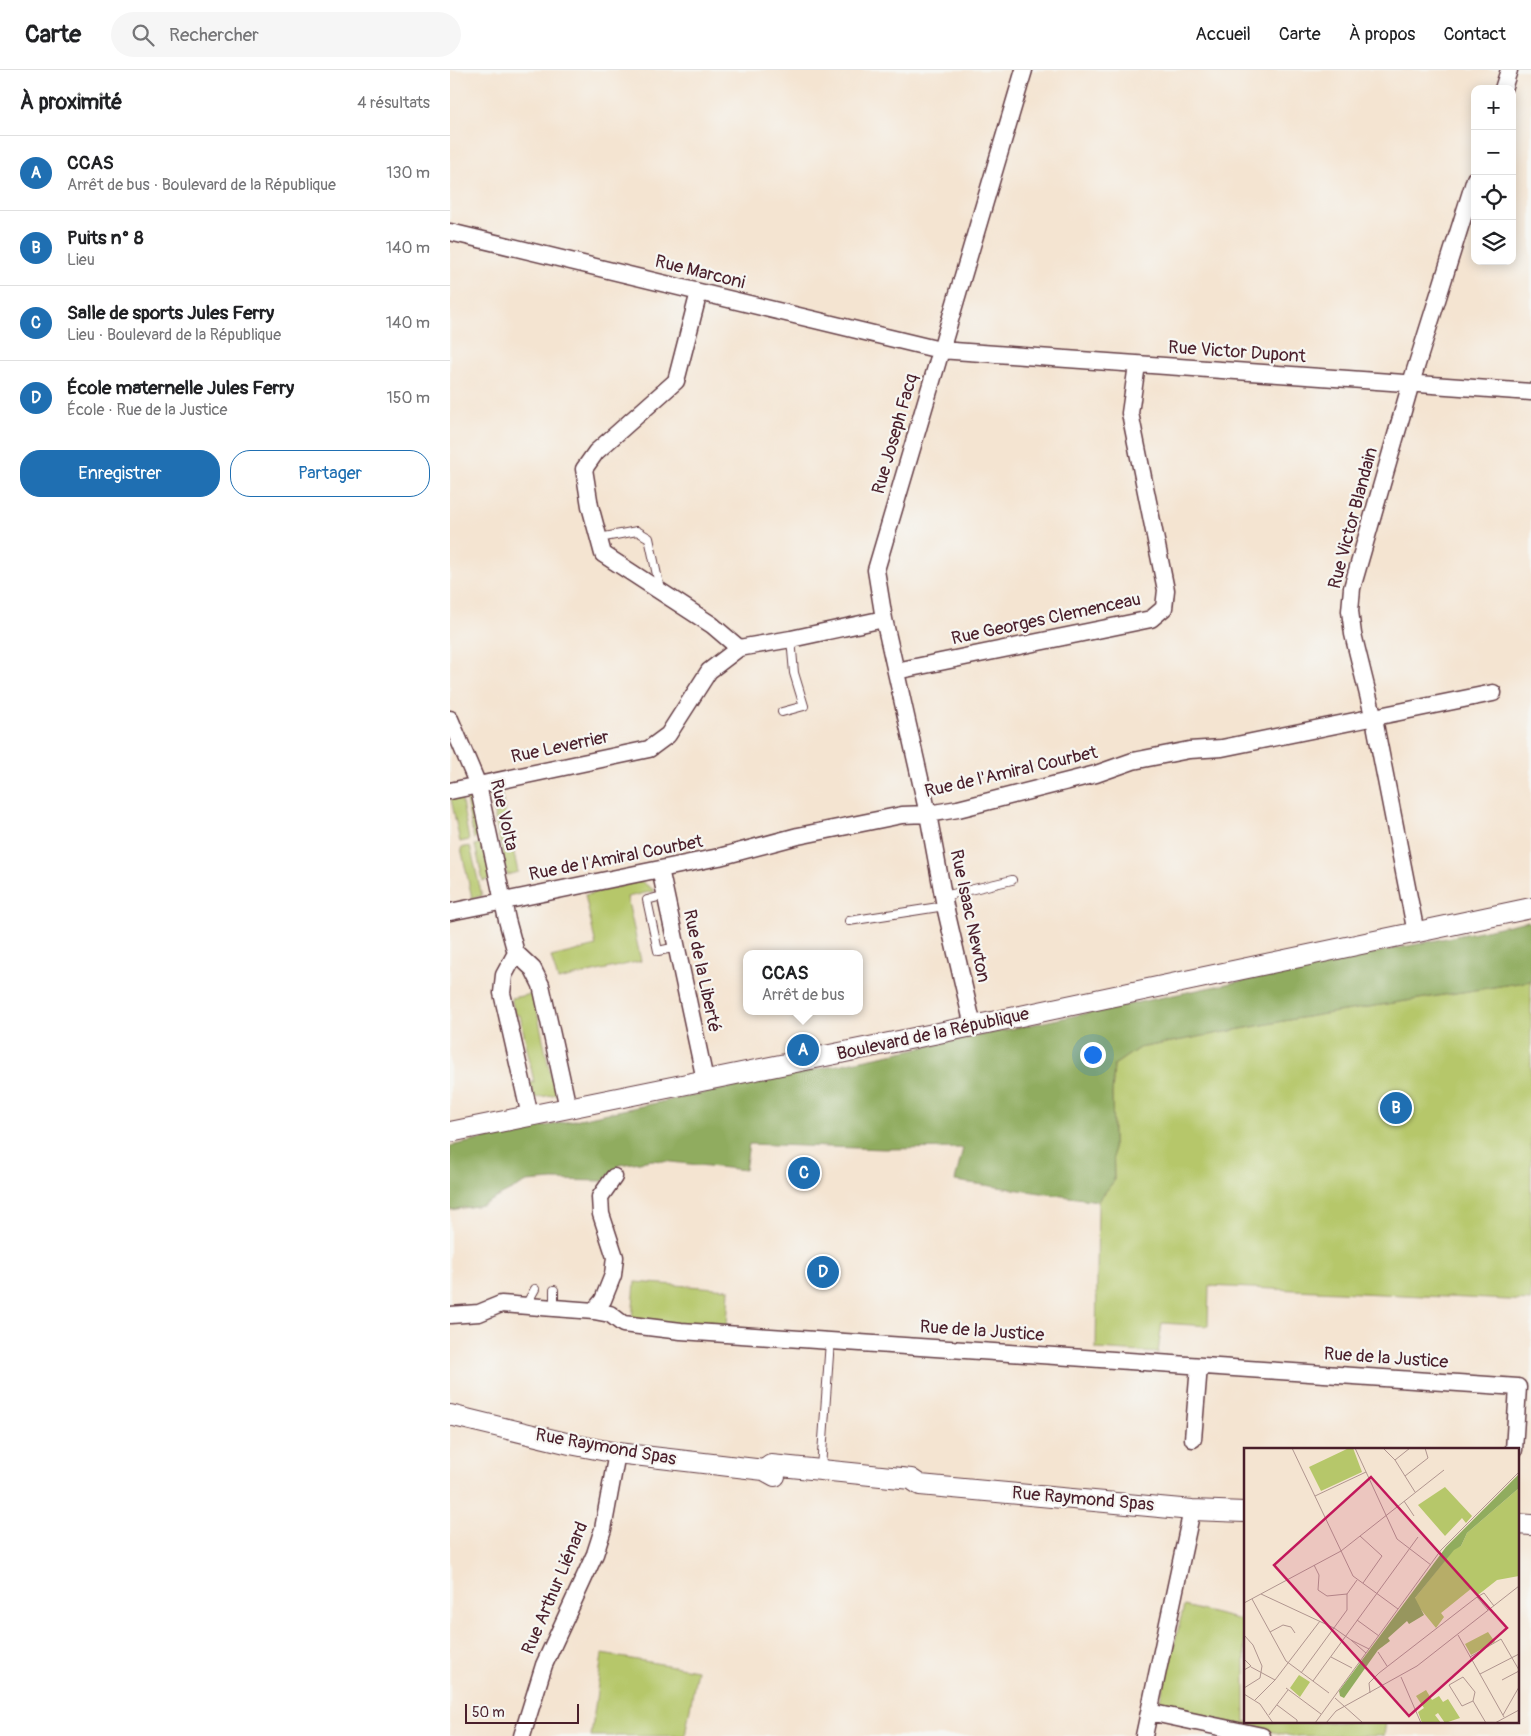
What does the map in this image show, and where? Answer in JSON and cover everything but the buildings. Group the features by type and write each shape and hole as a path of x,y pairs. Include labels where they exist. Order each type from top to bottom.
{"street":[{"name":"Rue Joseph Facq","path":"928,814 884,619 876,570 1024,70"},
{"path":"1504,85 1509,70"},
{"name":"Rue Victor Blandain","path":"1416,933 1374,719 1353,634 1350,611 1352,588 1411,383 1471,192"},
{"name":"Rue Marconi","path":"450,232 940,350"},
{"path":"699,292 676,381 596,452 584,469 590,506 603,554 712,625 739,648 884,619"},
{"name":"Rue Victor Dupont","path":"940,350 1531,392"},
{"name":"Rue Georges Clemenceau","path":"896,671 1152,619 1164,608 1166,590 1130,413 1137,365"},
{"name":"Rue Leverrier","path":"450,791 649,749 668,735 709,671 739,648"},
{"name":"Rue de l'Amiral Courbet","path":"450,912 719,857 798,836 902,815 928,814 958,809 1096,774 1133,761 1189,750 1222,748 1374,719 1494,693"},
{"name":"Rue Volta","path":"450,719 478,785 516,953"},
{"name":"Rue Isaac Newton","path":"928,814 973,1026"},
{"name":"Rue de la Liberté","path":"660,869 704,1080"},
{"name":"Boulevard de la République","path":"450,1132 973,1026 1531,908"},
{"path":"530,1116 502,993 504,975 516,953 533,969 541,985 568,1108"},
{"path":"594,1311 603,1300 613,1275 615,1257 601,1214 600,1197 614,1177"},
{"name":"Rue de la Justice","path":"450,1315 479,1314 501,1304 594,1311 610,1314 623,1324 681,1331 1524,1387 1514,1448"},
{"path":"1193,1439 1198,1366"},
{"name":"Rue Raymond Spas","path":"450,1414 570,1444 617,1453 764,1470 772,1476 820,1475 911,1489 920,1485 1192,1510 1244,1512"},
{"name":"Rue Arthur Liénard","path":"522,1736 544,1664 595,1554 603,1529 617,1453"},
{"path":"1144,1736 1192,1510"},
{"path":"1518,1524 1531,1525"},
{"path":"1149,1712 1262,1736"}],"lane":[{"path":"599,538 637,531 649,538 660,591"},
{"path":"782,712 804,706 794,673 791,639"},
{"path":"849,921 945,901 1012,880"},
{"path":"526,1306 535,1290"},
{"path":"554,1290 554,1308"},
{"path":"820,1475 830,1341"}],"green space":[{"path":"500,788 518,872 507,875 489,790"},
{"path":"469,795 474,798 484,836 474,839 465,796"},
{"path":"461,797 469,840 460,842 451,799"},
{"path":"486,843 493,878 483,881 475,845"},
{"path":"470,846 482,896 472,898 461,848"},
{"path":"641,881 655,891 627,897 641,961 558,980 551,957 596,946 585,895"},
{"path":"1528,921 1531,924 1531,981 1300,1018 1139,1048 1114,1065 1112,1094 1114,1181 1098,1201 955,1181 963,1148 884,1149 749,1144 745,1170 652,1160 620,1165 603,1181 553,1180 527,1182 482,1205 450,1210 450,1146"},
{"path":"1531,981 1531,1301 1209,1286 1208,1326 1162,1323 1158,1353 1096,1349 1098,1201 1114,1181 1112,1094 1114,1065 1139,1048 1300,1018"},
{"path":"538,993 541,1010 537,1011 551,1078 555,1077 557,1094 535,1098 530,1083 534,1082 520,1015 515,1015 511,998"},
{"path":"635,1282 729,1289 727,1328 632,1320"},
{"path":"1184,1606 1244,1621 1244,1724 1386,1724 1384,1736 1292,1736 1158,1707"},
{"path":"602,1654 697,1670 685,1736 591,1736"}],"place":[{"name":"CCAS","path":"803,1050"},
{"name":"Puits n° 8","path":"1396,1108"},
{"name":"Salle de sports Jules Ferry","path":"804,1173"},
{"name":"École maternelle Jules Ferry","path":"823,1272"}]}
